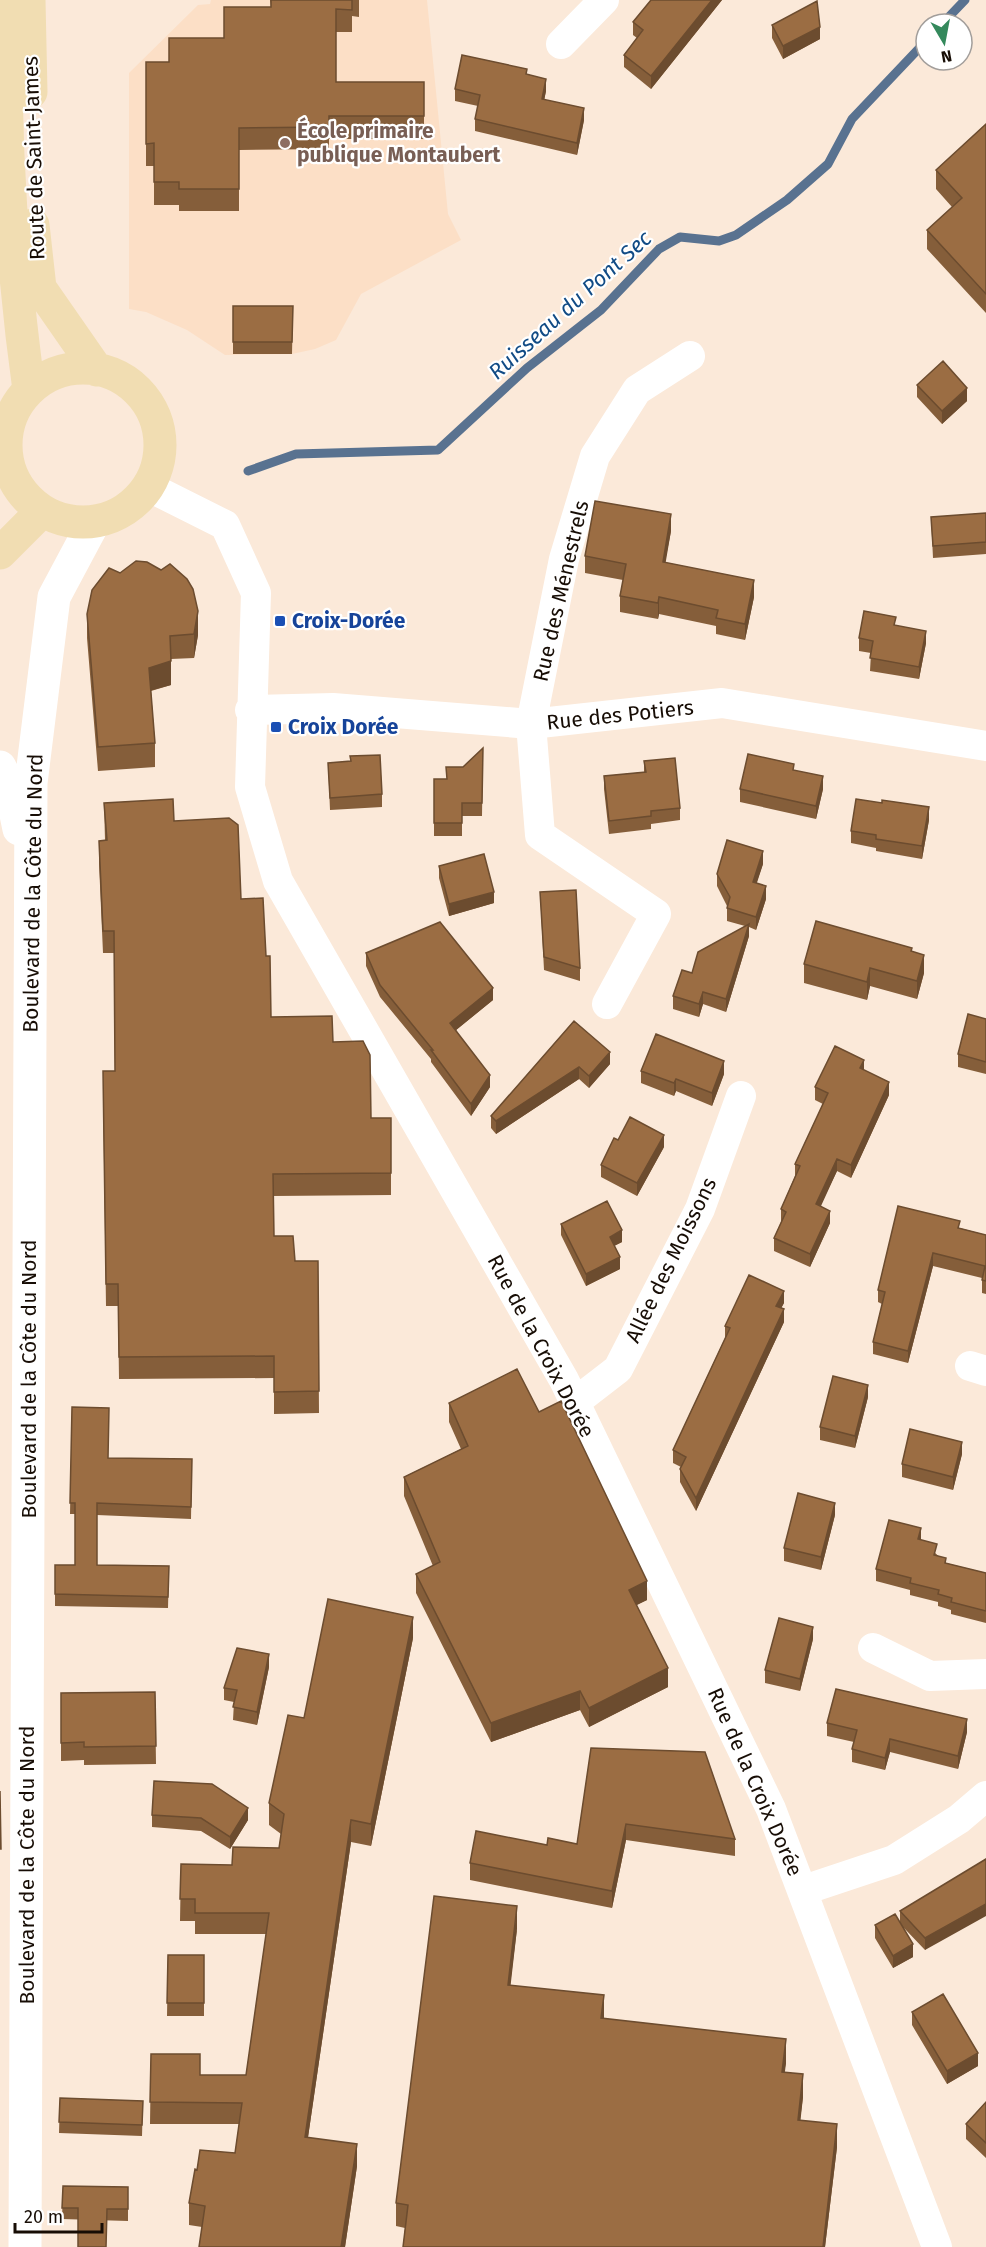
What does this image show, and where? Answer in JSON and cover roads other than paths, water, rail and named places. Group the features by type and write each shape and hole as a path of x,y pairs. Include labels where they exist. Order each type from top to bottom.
{"main road":[{"name":"Route de Saint-James","path":"6,0 10,196 15,289 29,390"},
{"name":"Route de Saint-James","path":"29,0 33,240 40,288 97,370"},
{"path":"84,368 97,370 111,373 128,382 147,401 159,426 160,462 149,487 120,514 94,522 67,522 42,512 23,495 10,471 6,445 13,412 29,390 51,375 84,368"},
{"path":"0,552 42,512"},
{"name":"Boulevard de la Côte du Nord","path":"25,2247 31,783 54,597 94,522"},
{"path":"0,767 11,790 31,889"}],"street":[{"path":"561,44 604,0"},
{"name":"Rue des Ménestrels","path":"606,1004 656,914 540,835 531,724 564,560 595,456 637,390 690,356"},
{"name":"Rue de la Croix Dorée","path":"149,487 225,525 256,593 250,710 250,787 278,880 564,1380 771,1809 804,1890 937,2247"},
{"name":"Rue des Potiers","path":"250,710 333,708 531,724 722,704 986,746"},
{"name":"Allée des Moissons","path":"574,1403 618,1369 623,1360 700,1209 741,1096"},
{"path":"873,1648 930,1676 986,1674"},
{"path":"804,1890 894,1860 959,1819 986,1796"}],"waterway":[{"name":"Ruisseau du Pont Sec","path":"954,12 965,0"},
{"name":"Ruisseau du Pont Sec","path":"248,471 296,454 438,450 527,368 601,310 659,249 680,237 719,241 736,235 787,200 828,164 852,119 914,54"}],"place":[{"name":"École primaire publique Montaubert","path":"285,143"},
{"name":"Croix-Dorée","path":"280,621"},
{"name":"Croix Dorée","path":"276,727"}]}
